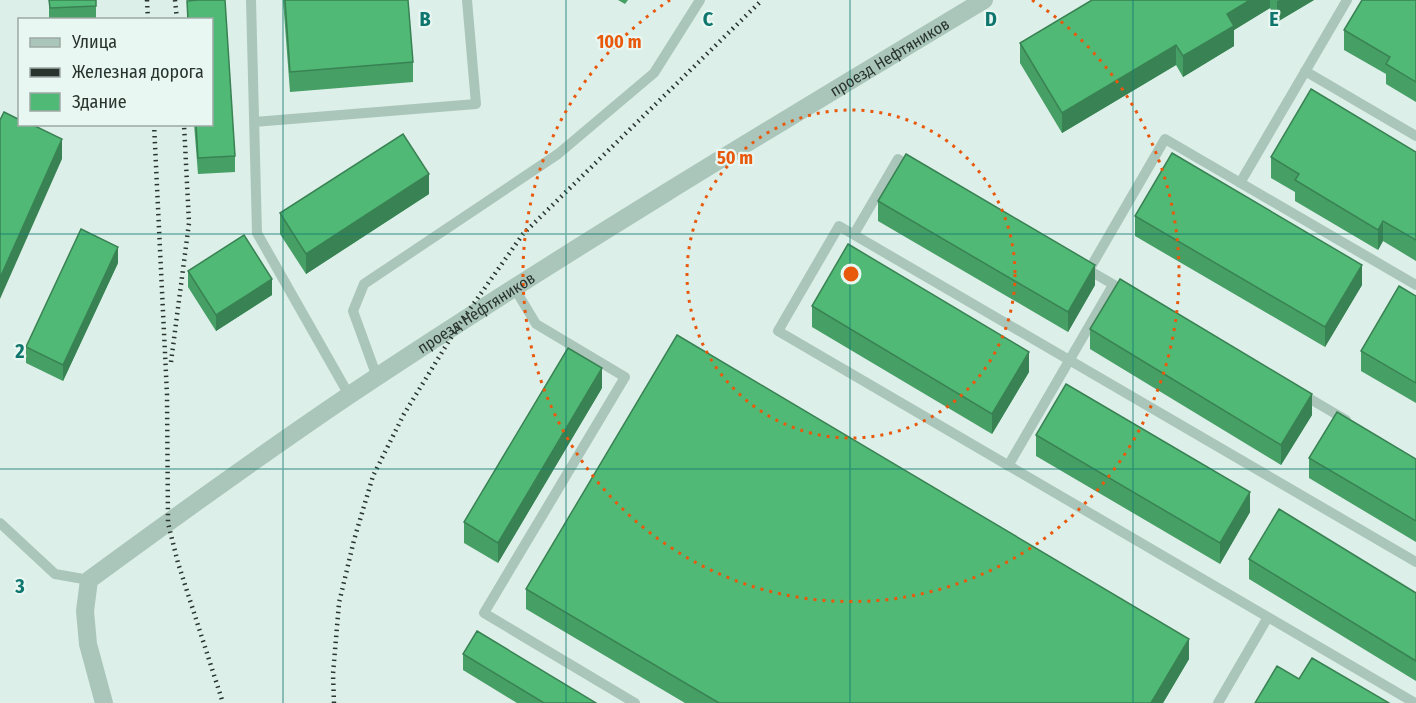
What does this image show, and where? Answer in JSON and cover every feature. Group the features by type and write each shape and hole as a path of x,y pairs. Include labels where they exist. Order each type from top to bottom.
{"street":[{"name":"проезд Нефтяников","path":"89,580 349,395 682,182 984,0"},
{"path":"89,580 85,611 88,644 104,703"}],"lane":[{"path":"251,0 257,233 349,395"},
{"path":"254,122 476,104 468,0"},
{"path":"377,377 353,311 364,284 558,154 654,73 700,0"},
{"path":"1240,183 1347,0"},
{"path":"1305,71 1416,136"},
{"path":"1134,297 1084,267 1166,140 1416,285"},
{"path":"854,234 898,159 928,176"},
{"path":"1415,703 778,331 839,226 1416,562"},
{"path":"1008,466 1113,285"},
{"path":"515,289 537,324 625,376 484,613 635,703"},
{"path":"1285,385 1356,426"},
{"path":"0,523 55,574 89,580"},
{"path":"1218,703 1268,617"}],"building":[{"path":"49,0 96,0 96,6 50,8"},
{"path":"225,0 235,156 198,158 196,126 213,126 213,18 188,18 187,1"},
{"path":"285,0 408,0 413,62 290,72"},
{"path":"1092,0 1250,0 1227,14 1234,26 1183,56 1176,45 1062,113 1020,43"},
{"path":"1362,0 1416,0 1416,82 1386,64 1390,57 1344,30"},
{"path":"1311,89 1416,152 1416,240 1383,221 1378,230 1295,180 1299,174 1271,157"},
{"path":"4,112 18,119 18,126 35,126 62,139 0,278 0,120"},
{"path":"403,134 429,174 306,254 280,213"},
{"path":"1172,153 1362,265 1325,327 1135,216"},
{"path":"906,154 1095,265 1068,312 878,201"},
{"path":"81,229 118,247 63,365 26,347"},
{"path":"244,235 272,279 216,315 188,271"},
{"path":"848,244 1029,352 992,414 812,306"},
{"path":"1120,279 1312,394 1281,445 1090,329"},
{"path":"1399,286 1416,296 1416,383 1361,351"},
{"path":"677,335 1189,639 1151,703 719,703 526,589"},
{"path":"568,348 602,368 498,543 464,522"},
{"path":"1066,384 1250,492 1220,543 1036,435"},
{"path":"1337,412 1416,459 1416,521 1309,458"},
{"path":"1279,509 1416,593 1416,661 1249,559"},
{"path":"477,631 596,703 544,703 463,654"},
{"path":"1312,658 1389,703 1255,703 1277,666 1299,679"}],"railway":[{"path":"147,0 148,18"},
{"path":"175,0 177,18"},
{"path":"334,703 333,674 339,603 354,540 373,476 404,414 460,323 523,234 762,0"},
{"path":"154,126 167,395 168,523 178,563 223,703"},
{"path":"171,362 189,223 184,126"}]}
